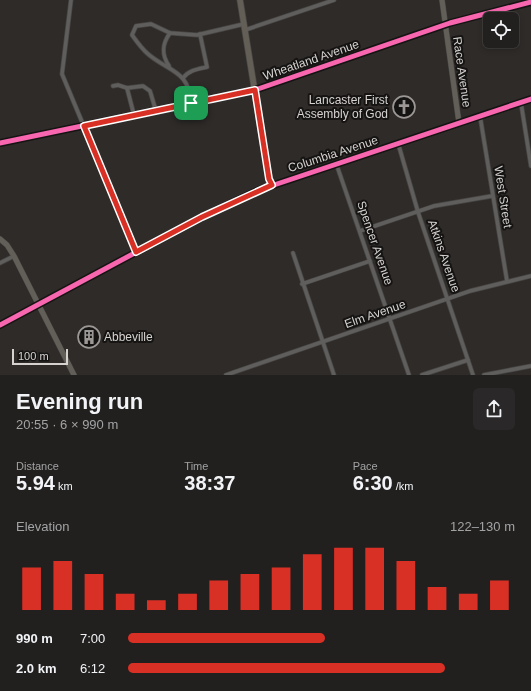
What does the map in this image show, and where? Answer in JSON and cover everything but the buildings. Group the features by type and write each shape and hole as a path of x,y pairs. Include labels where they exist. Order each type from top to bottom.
{"main road":[{"path":"240,0 269,179 272,185"},
{"name":"Columbia Avenue","path":"0,325 202,217 272,185 531,100"}],"street":[{"path":"71,0 62,74 136,252"},
{"path":"191,103 189,89 183,78 169,67 149,55 138,44 132,35 136,26 151,24 170,33 200,34 245,27 334,0"},
{"name":"Race Avenue","path":"442,0 459,123"},
{"name":"Wheatland Avenue","path":"0,143 255,90 445,25 531,2"},
{"path":"169,67 163,52 164,42 170,33"},
{"path":"183,78 186,74 194,70 207,66 200,34"},
{"path":"113,86 127,88 143,86 150,91 156,111"},
{"path":"127,88 134,115"},
{"path":"521,103 531,166"},
{"name":"West Street","path":"480,116 507,281"},
{"name":"Atkins Avenue","path":"398,143 418,212 473,375"},
{"name":"Spencer Avenue","path":"336,163 409,375"},
{"path":"360,231 448,202 492,196"},
{"path":"0,239 7,245 14,256 74,375"},
{"path":"293,253 302,284 334,375"},
{"path":"0,263 14,256"},
{"path":"302,284 370,261"},
{"name":"Elm Avenue","path":"226,375 470,291 531,276"},
{"path":"422,375 468,360"},
{"path":"484,375 531,366"},
{"path":"238,370 239,375"}],"cycle path":[{"path":"0,143 255,90 450,23 531,2"},
{"path":"0,325 202,217 259,190 531,99"}],"place":[{"name":"Lancaster First Assembly of God","path":"404,107"},
{"name":"Abbeville","path":"89,337"}],"route":[{"path":"255,90 269,179 272,185 202,217 136,252 84,126 191,103 255,90"}]}
